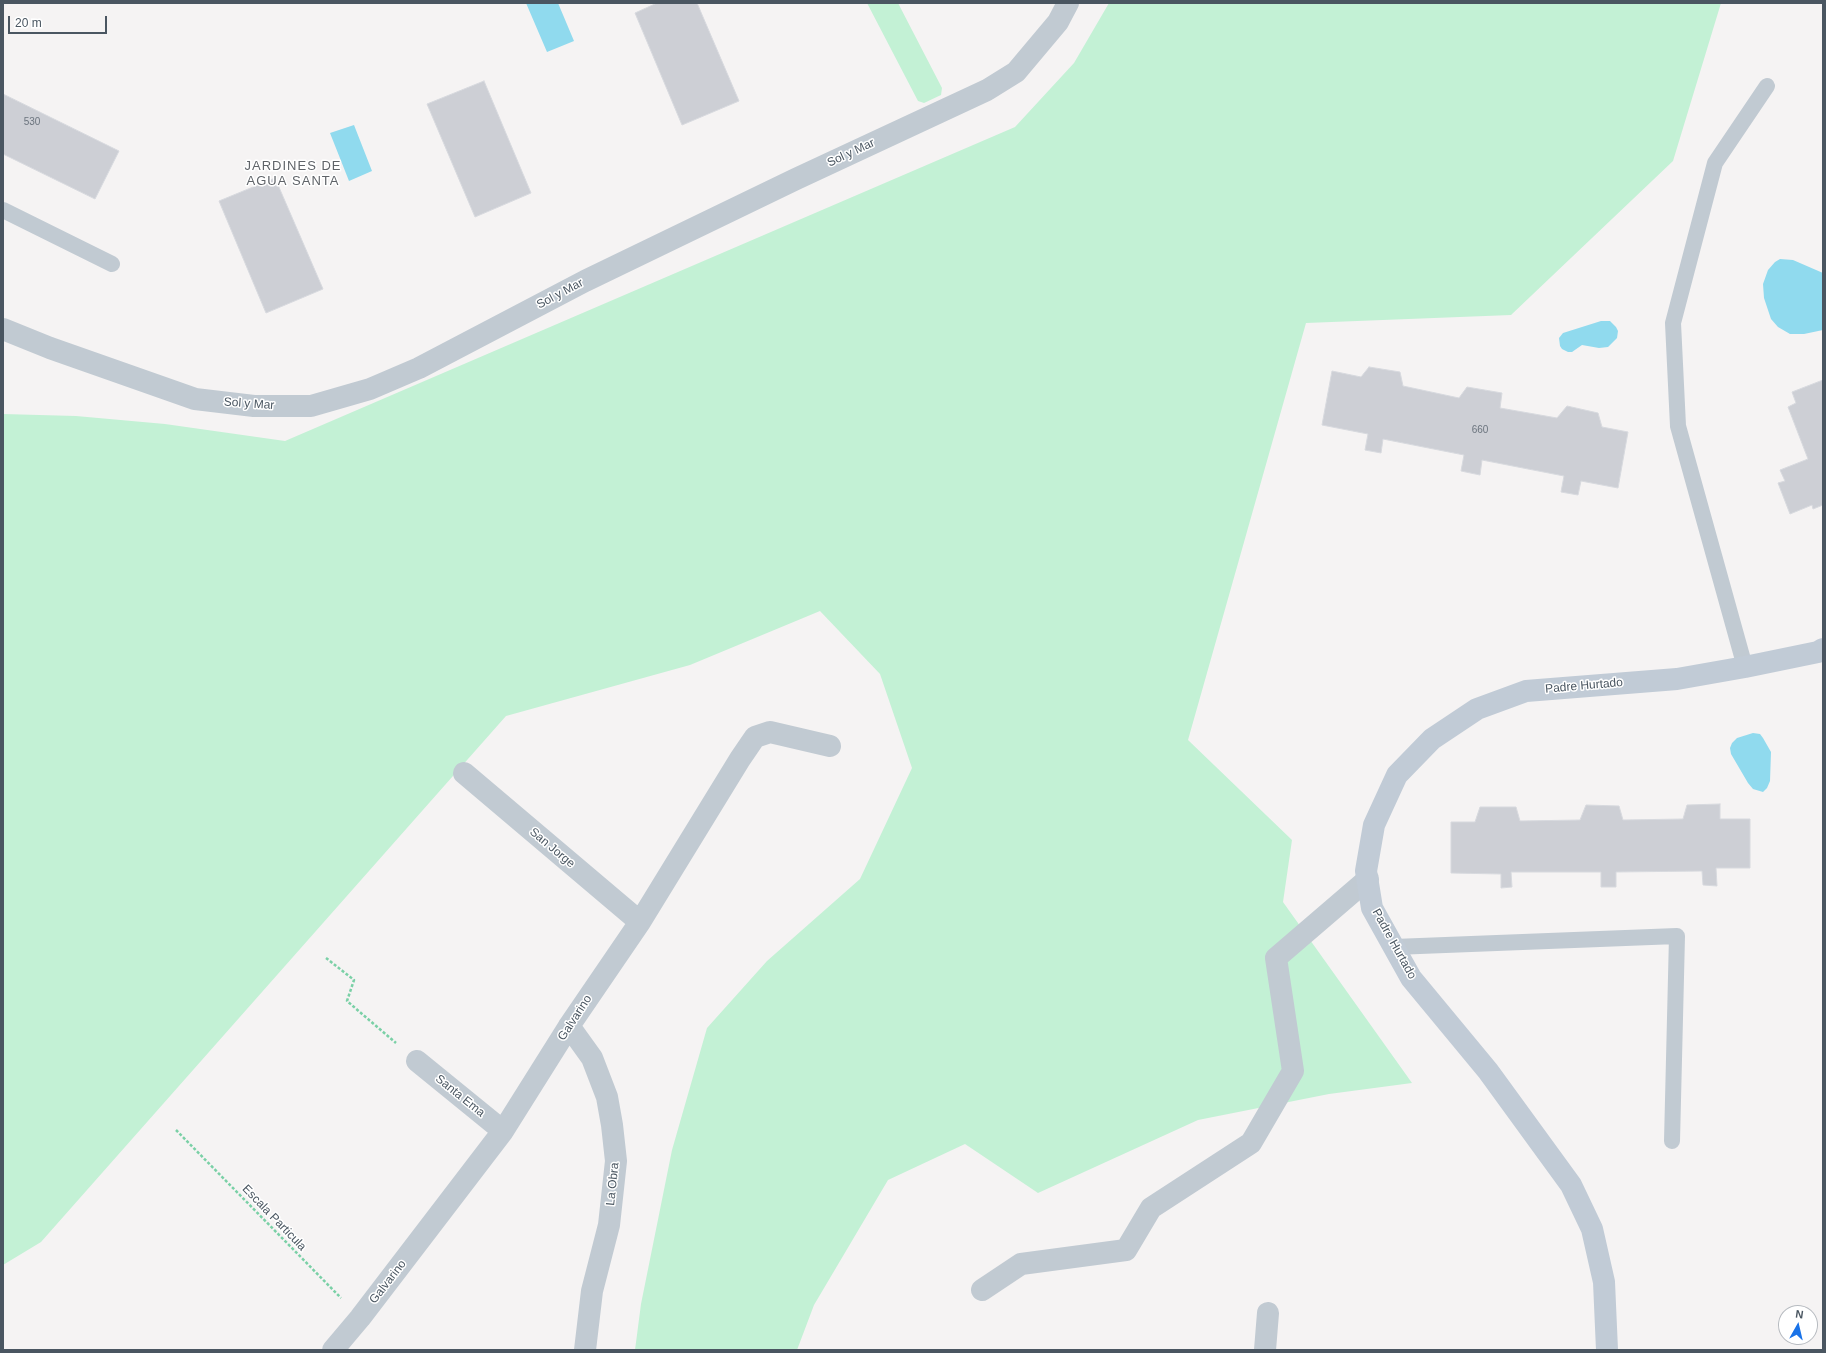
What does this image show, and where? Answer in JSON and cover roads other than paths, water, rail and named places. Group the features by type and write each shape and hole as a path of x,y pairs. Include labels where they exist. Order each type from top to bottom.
{"street":[{"name":"Sol y Mar","path":"3,328 57,351 195,399 254,406 311,406 370,389 419,368 599,274 987,90 1016,72 1058,22 1068,3"},
{"name":"Padre Hurtado","path":"1607,1350 1604,1282 1592,1229 1571,1185 1488,1071 1411,978 1372,908 1366,871 1374,825 1397,775 1432,738 1477,709 1526,691 1677,678 1745,667 1818,652 1823,648"},
{"name":"Galvarino","path":"333,1350 360,1318 504,1131 569,1026 640,922 755,737 770,732 830,746"},
{"name":"San Jorge","path":"464,773 640,922"},
{"path":"982,1290 1021,1264 1126,1250 1151,1208 1251,1143 1293,1071 1276,958 1368,879"},
{"name":"La Obra","path":"569,1026 592,1058 607,1097 616,1161 609,1225 592,1291 584,1350"},
{"name":"Santa Ema","path":"417,1061 504,1131"},
{"path":"1265,1350 1268,1313"}],"lane":[{"path":"1745,667 1678,426 1673,323 1715,163 1767,86"},
{"path":"3,210 112,264"},
{"path":"1394,947 1678,936 1672,1141"}],"water":[{"path":"526,3 558,3 574,41 547,52"},
{"path":"354,125 372,171 349,181 330,133"},
{"path":"1780,259 1793,260 1823,273 1823,330 1804,334 1790,334 1778,327 1771,319 1764,298 1763,284 1768,270"},
{"path":"1601,321 1610,321 1618,331 1617,338 1608,347 1599,348 1582,345 1572,352 1568,352 1560,346 1559,338 1563,333"},
{"path":"1753,733 1760,734 1771,752 1770,781 1767,788 1763,792 1753,789 1731,754 1730,748 1732,743 1737,738"}],"district":[{"name":"JARDINES DE AGUA SANTA","path":"293,174"}]}
